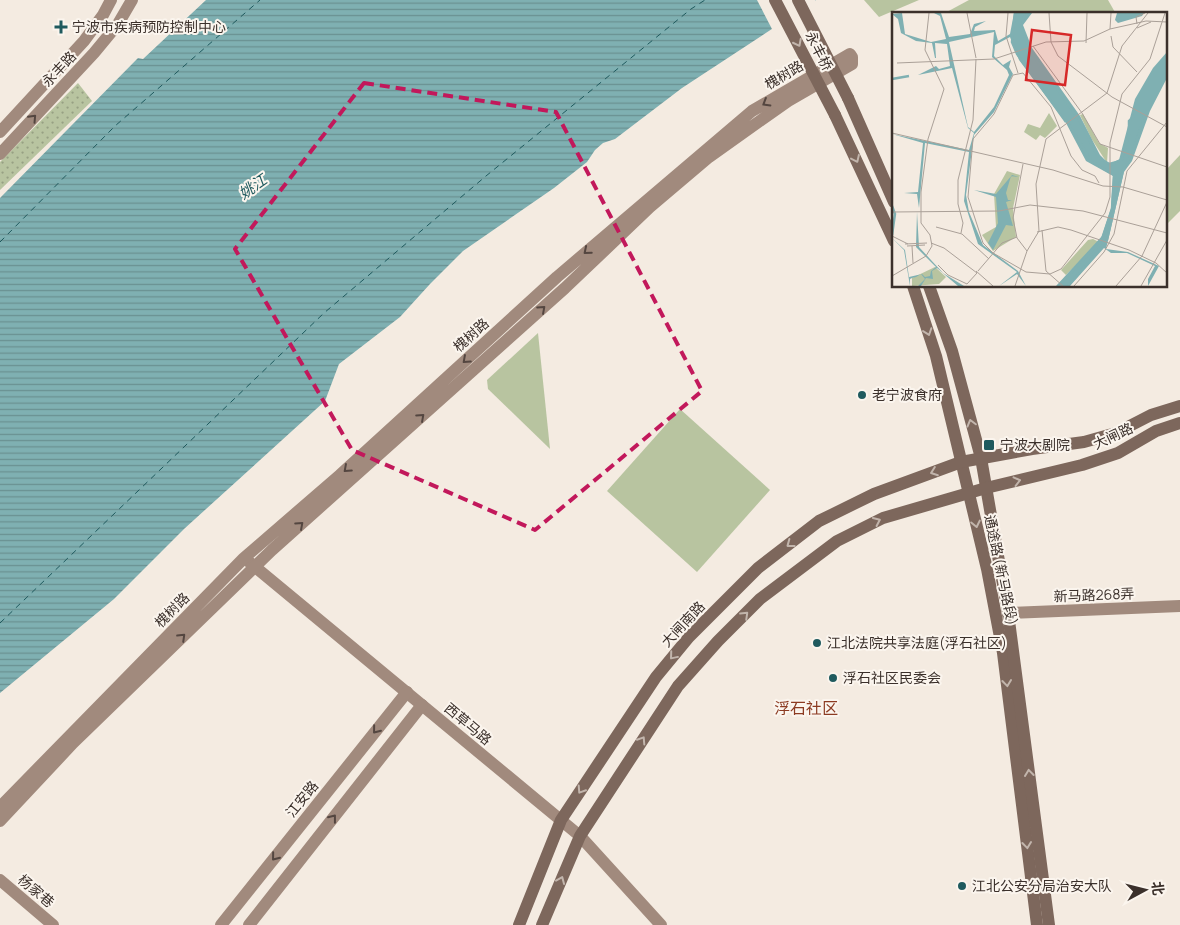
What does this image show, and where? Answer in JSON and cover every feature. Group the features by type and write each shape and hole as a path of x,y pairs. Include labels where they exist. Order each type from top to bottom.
{"main road":[{"name":"永丰路","path":"0,132 84,41 104,14 111,0"},
{"name":"永丰路","path":"0,154 94,53 118,24 132,0"},
{"name":"永丰桥","path":"775,0 835,115 892,237"},
{"name":"永丰桥","path":"798,0 848,98 892,197"},
{"name":"槐树路","path":"0,806 250,562 340,475 557,277 752,111 850,54 852,64 788,101 709,156 650,207 565,288 250,562 78,737 0,821"},
{"name":"通途路 (新马路段)","path":"914,288 936,356 987,569 1003,653 1037,925"},
{"name":"通途路 (新马路段)","path":"930,288 952,351 981,458 1008,613 1049,925"},
{"name":"大闸路","path":"981,458 1084,442 1116,433 1151,415 1180,406"},
{"name":"大闸路","path":"970,493 1082,465 1118,453 1156,431 1180,424"},
{"name":"大闸南路","path":"519,925 561,820 656,677 689,637 758,568 819,521 874,494 962,462 981,458"},
{"path":"542,925 580,836 678,686 718,641 760,599 837,541 883,518 970,493"},
{"name":"西草马路","path":"250,562 580,836 661,925"},
{"name":"新马路268弄","path":"1008,613 1180,606"},
{"name":"江安路","path":"221,925 407,692"},
{"path":"249,925 422,705"},
{"name":"杨家巷","path":"0,880 54,925"}],"highlighted area":[{"path":"364,83 556,112 702,391 535,530 352,450 235,249"}],"green space":[{"path":"864,0 919,0 879,17"},
{"path":"969,0 1108,0 1115,12 947,12"},
{"path":"78,83 92,101 0,190 0,162"},
{"path":"1180,155 1180,211 1168,223 1168,168"},
{"path":"538,333 550,449 488,389 487,380"},
{"path":"680,409 770,490 697,572 607,491"}],"water":[{"name":"姚江","path":"206,0 816,0 682,88 615,139 603,143 595,150 587,162 554,188 463,251 400,317 339,364 325,401 184,529 114,599 0,693 0,198 138,58 143,59"}],"pier":[{"path":"757,0 815,0 816,3 773,31"}],"ferry route":[{"path":"0,242 115,126 260,0"},
{"path":"0,623 324,313 486,176 691,9 705,0"}],"place":[{"name":"宁波市疾病预防控制中心","path":"61,27"},
{"name":"老宁波食府","path":"862,395"},
{"name":"宁波大剧院","path":"989,445"},
{"name":"江北法院共享法庭(浮石社区)","path":"817,643"},
{"name":"浮石社区民委会","path":"833,678"},
{"name":"江北公安分局治安大队","path":"962,886"}],"district":[{"name":"浮石社区","path":"806,708"}]}
